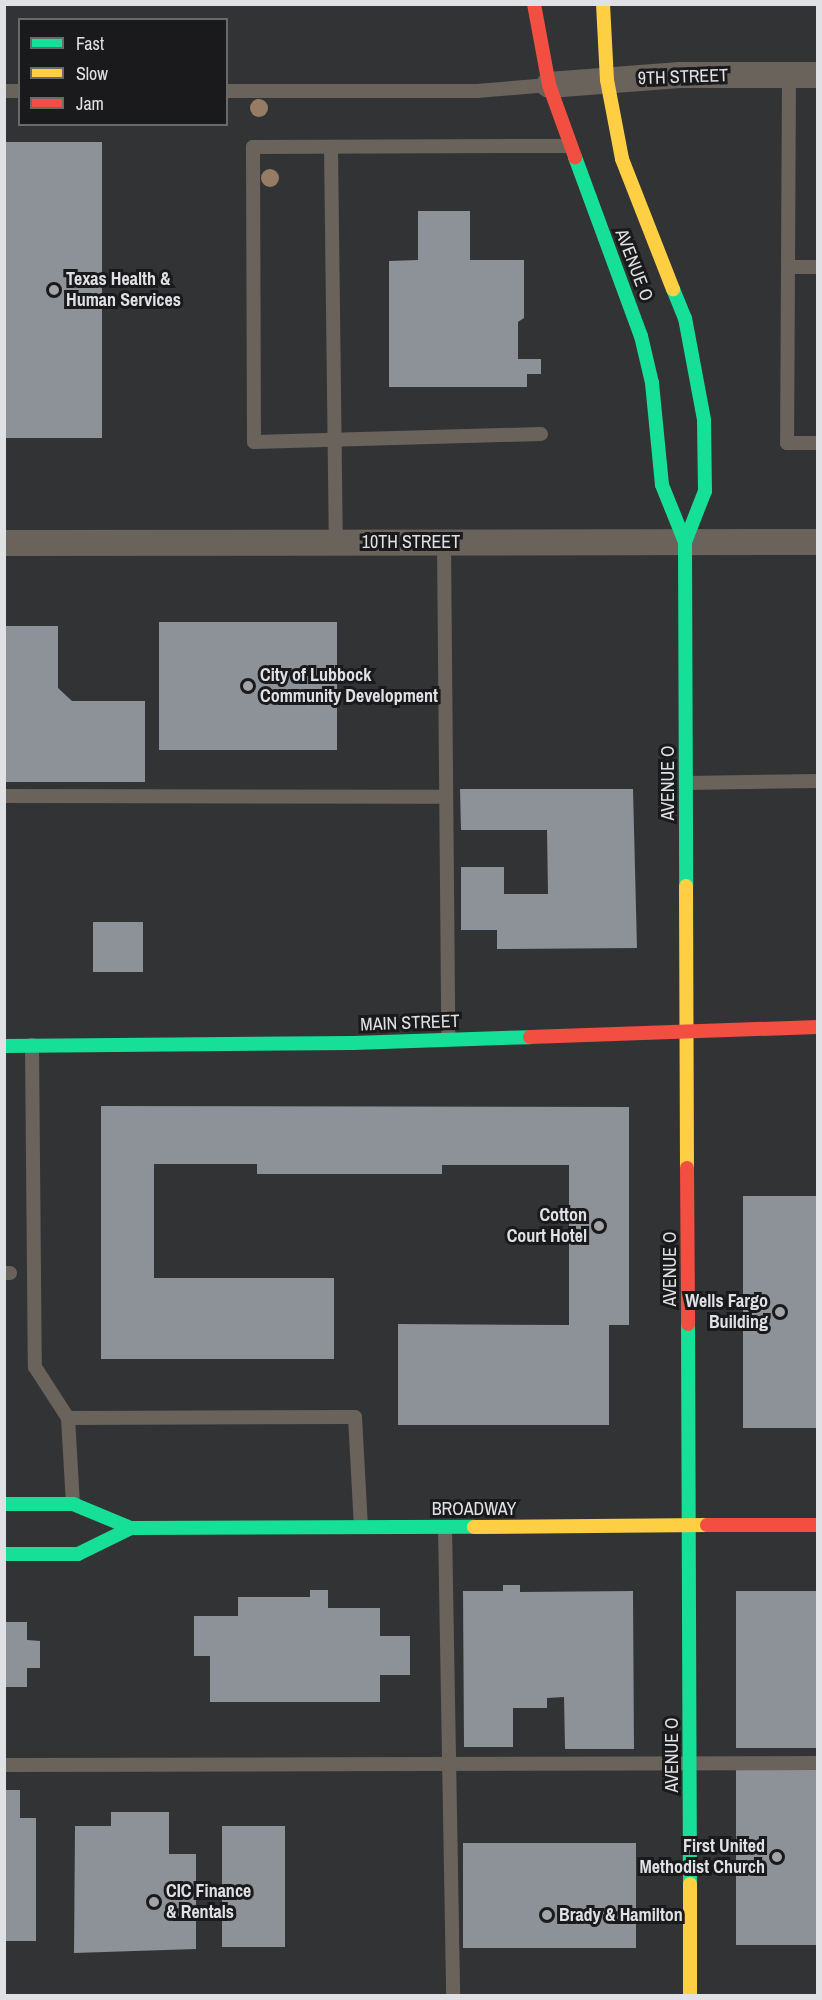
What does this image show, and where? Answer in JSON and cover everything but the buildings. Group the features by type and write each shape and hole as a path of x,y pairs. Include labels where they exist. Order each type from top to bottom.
{"street":[{"name":"AVENUE O","path":"534,4 549,85 569,146 641,336 652,383 663,485 685,542 690,1995"},
{"name":"AVENUE O","path":"603,4 607,80 622,159 670,276 695,364 704,420 705,491 685,542"},
{"name":"9TH STREET","path":"549,85 680,75 818,75"},
{"name":"10TH STREET","path":"4,543 818,542"},
{"name":"MAIN STREET","path":"4,1046 448,1039 818,1027"},
{"name":"BROADWAY","path":"4,1504 73,1504 131,1528 818,1525"},
{"name":"BROADWAY","path":"4,1554 78,1554 131,1528"}],"lane":[{"path":"789,75 787,443 818,443"},
{"path":"228,90 477,90 549,85"},
{"path":"541,434 334,442 254,442 253,147 569,146"},
{"path":"331,147 336,542"},
{"path":"788,267 818,267"},
{"path":"444,542 448,1039"},
{"path":"686,783 818,782"},
{"path":"4,796 446,797"},
{"path":"33,1045 34,1366 68,1418 73,1504"},
{"path":"68,1418 355,1417 361,1527"},
{"path":"445,1527 453,1995"},
{"path":"4,1765 818,1763"}],"traffic: fast":[{"path":"575,157 641,336 652,383 662,485 685,542 686,886"},
{"path":"673,289 685,318 704,420 705,491 685,542"},
{"path":"4,1046 353,1043 530,1037"},
{"path":"688,1324 690,1884"},
{"path":"4,1504 73,1504 131,1528 474,1527"},
{"path":"4,1554 78,1554 131,1528"}],"traffic: slow":[{"path":"603,4 607,80 622,159 673,289"},
{"path":"686,886 687,1168"},
{"path":"474,1527 707,1525"},
{"path":"690,1884 690,1996"}],"traffic: jam":[{"path":"534,4 549,85 575,157"},
{"path":"530,1037 818,1027"},
{"path":"687,1168 688,1324"},
{"path":"707,1525 818,1525"}],"place":[{"name":"Texas Health & Human Services","path":"54,290"},
{"name":"City of Lubbock Community Development","path":"248,686"},
{"name":"Cotton Court Hotel","path":"599,1226"},
{"name":"Wells Fargo Building","path":"780,1312"},
{"name":"First United Methodist Church","path":"777,1857"},
{"name":"CIC Finance & Rentals","path":"154,1902"},
{"name":"Brady & Hamilton","path":"547,1915"}]}
